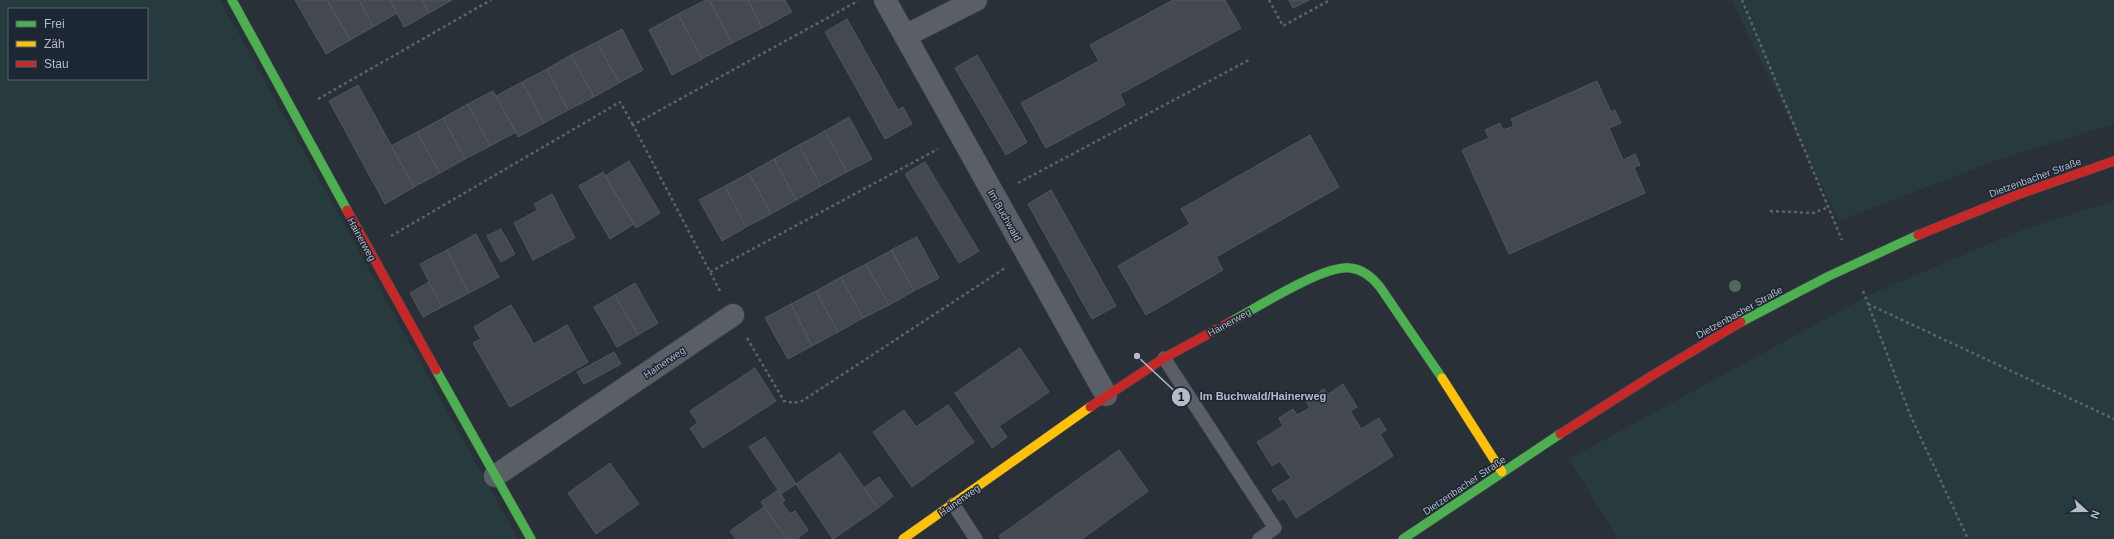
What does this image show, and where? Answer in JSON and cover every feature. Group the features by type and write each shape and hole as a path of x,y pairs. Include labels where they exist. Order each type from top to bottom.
{"street":[{"name":"Hainerweg","path":"232,0 368,249 530,539"},
{"name":"Im Buchwald","path":"885,0 1106,395"},
{"path":"905,36 976,0"},
{"name":"Dietzenbacher Straße","path":"1403,539 1502,472 1595,412 1732,327 1852,265 1934,228 1997,202 2114,161"},
{"name":"Hainerweg","path":"903,539 1106,395 1164,358 1318,274 1332,268 1353,268 1363,272 1372,279 1385,294 1444,380 1502,472"},
{"name":"Hainerweg","path":"496,476 733,315"}],"lane":[{"path":"1164,358 1275,528 1259,539"},
{"path":"953,504 976,539"}],"path":[{"path":"294,113 491,0"},
{"path":"633,124 859,0"},
{"path":"1269,0 1283,26 1330,0"},
{"path":"1742,0 1829,207 1912,417 1968,539"},
{"path":"994,195 1249,60"},
{"path":"368,249 620,102 733,315 784,401 794,403 802,401 1027,254"},
{"path":"710,272 961,136"},
{"path":"1770,211 1813,213 1829,207"},
{"path":"1868,304 2114,418"}],"green space":[{"path":"0,0 220,0 518,539 0,539"},
{"path":"1731,0 2114,0 2114,124 2000,159 1839,221"},
{"path":"2114,201 2114,539 1618,539 1569,459 1871,294 2022,230"}],"building":[{"path":"295,0 327,0 350,40 326,54"},
{"path":"327,0 359,0 373,27 350,40"},
{"path":"359,0 390,0 397,13 373,27"},
{"path":"390,0 422,0 429,13 404,27"},
{"path":"422,0 452,0 429,13"},
{"path":"706,0 709,0 732,43 702,59 678,14"},
{"path":"709,0 748,0 762,28 732,43"},
{"path":"748,0 785,0 792,12 762,28"},
{"path":"1173,0 1225,0 1241,28 1120,94 1125,105 1046,148 1021,103 1099,61 1090,45"},
{"path":"1289,0 1309,0 1293,8"},
{"path":"678,14 702,59 672,75 649,30"},
{"path":"847,19 898,110 903,107 912,124 885,139 825,32"},
{"path":"622,29 643,70 619,83 597,42"},
{"path":"597,42 619,83 594,97 571,55"},
{"path":"571,55 594,97 568,110 547,69"},
{"path":"977,55 1027,142 1006,155 955,68"},
{"path":"547,69 568,110 544,123 522,82"},
{"path":"1597,81 1611,112 1615,110 1621,123 1609,128 1623,160 1635,154 1640,165 1634,167 1645,193 1509,254 1462,150 1489,138 1485,130 1500,123 1503,130 1514,126 1511,119"},
{"path":"522,82 544,123 518,137 496,96"},
{"path":"358,85 414,187 385,204 329,101"},
{"path":"493,91 516,132 490,146 468,104"},
{"path":"468,104 490,146 465,159 443,118"},
{"path":"849,117 872,159 847,172 825,131"},
{"path":"443,118 465,159 440,173 417,132"},
{"path":"825,131 847,172 821,186 799,145"},
{"path":"417,132 440,173 414,187 391,146"},
{"path":"1310,135 1339,187 1216,257 1223,270 1146,315 1118,266 1190,224 1181,209"},
{"path":"799,145 821,186 796,200 774,159"},
{"path":"774,159 796,200 771,214 749,173"},
{"path":"629,161 660,213 636,228 605,176"},
{"path":"925,162 979,251 959,263 905,174"},
{"path":"603,172 634,224 610,239 579,186"},
{"path":"749,173 771,214 746,227 725,186"},
{"path":"725,186 746,227 722,241 699,200"},
{"path":"1051,190 1116,306 1092,319 1028,204"},
{"path":"552,194 575,238 533,260 514,223 538,210 534,204"},
{"path":"501,229 515,254 501,262 487,236"},
{"path":"476,234 499,277 469,293 447,250"},
{"path":"917,237 939,278 914,291 891,250"},
{"path":"447,250 469,293 442,307 420,264"},
{"path":"892,250 914,291 889,305 866,264"},
{"path":"866,264 889,305 863,318 841,277"},
{"path":"841,277 863,318 838,332 816,291"},
{"path":"429,282 442,307 423,317 410,293"},
{"path":"635,283 658,323 638,335 615,295"},
{"path":"816,291 838,332 812,346 791,304"},
{"path":"615,295 638,335 617,347 594,307"},
{"path":"791,304 812,346 788,359 765,318"},
{"path":"511,305 534,344 567,325 588,362 510,407 473,343 481,339 474,327"},
{"path":"1020,348 1049,392 999,426 1007,437 992,448 955,393"},
{"path":"614,352 621,364 584,384 577,372"},
{"path":"755,368 776,401 703,448 690,428 698,423 690,411"},
{"path":"1343,384 1357,407 1350,411 1361,429 1379,418 1386,430 1380,434 1393,456 1296,518 1284,498 1279,501 1272,490 1291,478 1280,461 1272,466 1257,442 1283,426 1279,418 1293,409 1297,415 1310,408 1306,401 1324,389 1327,395"},
{"path":"948,405 974,442 912,487 873,432 904,410 916,427"},
{"path":"765,437 796,484 781,494 749,447"},
{"path":"1119,450 1148,491 1082,539 1001,539 999,536"},
{"path":"840,453 878,508 833,539 796,484"},
{"path":"610,463 639,504 596,534 568,493"},
{"path":"879,477 893,496 878,508 864,488"},
{"path":"778,490 785,500 782,503 790,514 795,511 808,530 797,539 787,539 761,502"},
{"path":"764,507 787,539 736,539 730,531"}],"traffic: fast":[{"path":"232,0 347,210"},
{"path":"1741,322 1829,276 1918,235"},
{"path":"1232,321 1291,288 1324,273 1338,269 1350,268 1359,270 1367,274 1380,287 1442,378"},
{"path":"436,370 531,539"},
{"path":"1403,539 1560,434"}],"traffic: slow":[{"path":"1442,378 1502,472"},
{"path":"903,539 1090,407"}],"traffic: jam":[{"path":"1918,235 2017,195 2114,161"},
{"path":"347,210 436,370"},
{"path":"1090,407 1164,358 1232,321"},
{"path":"1560,434 1653,375 1741,322"}],"place":[{"name":"Im Buchwald/Hainerweg","path":"1137,356"}]}
